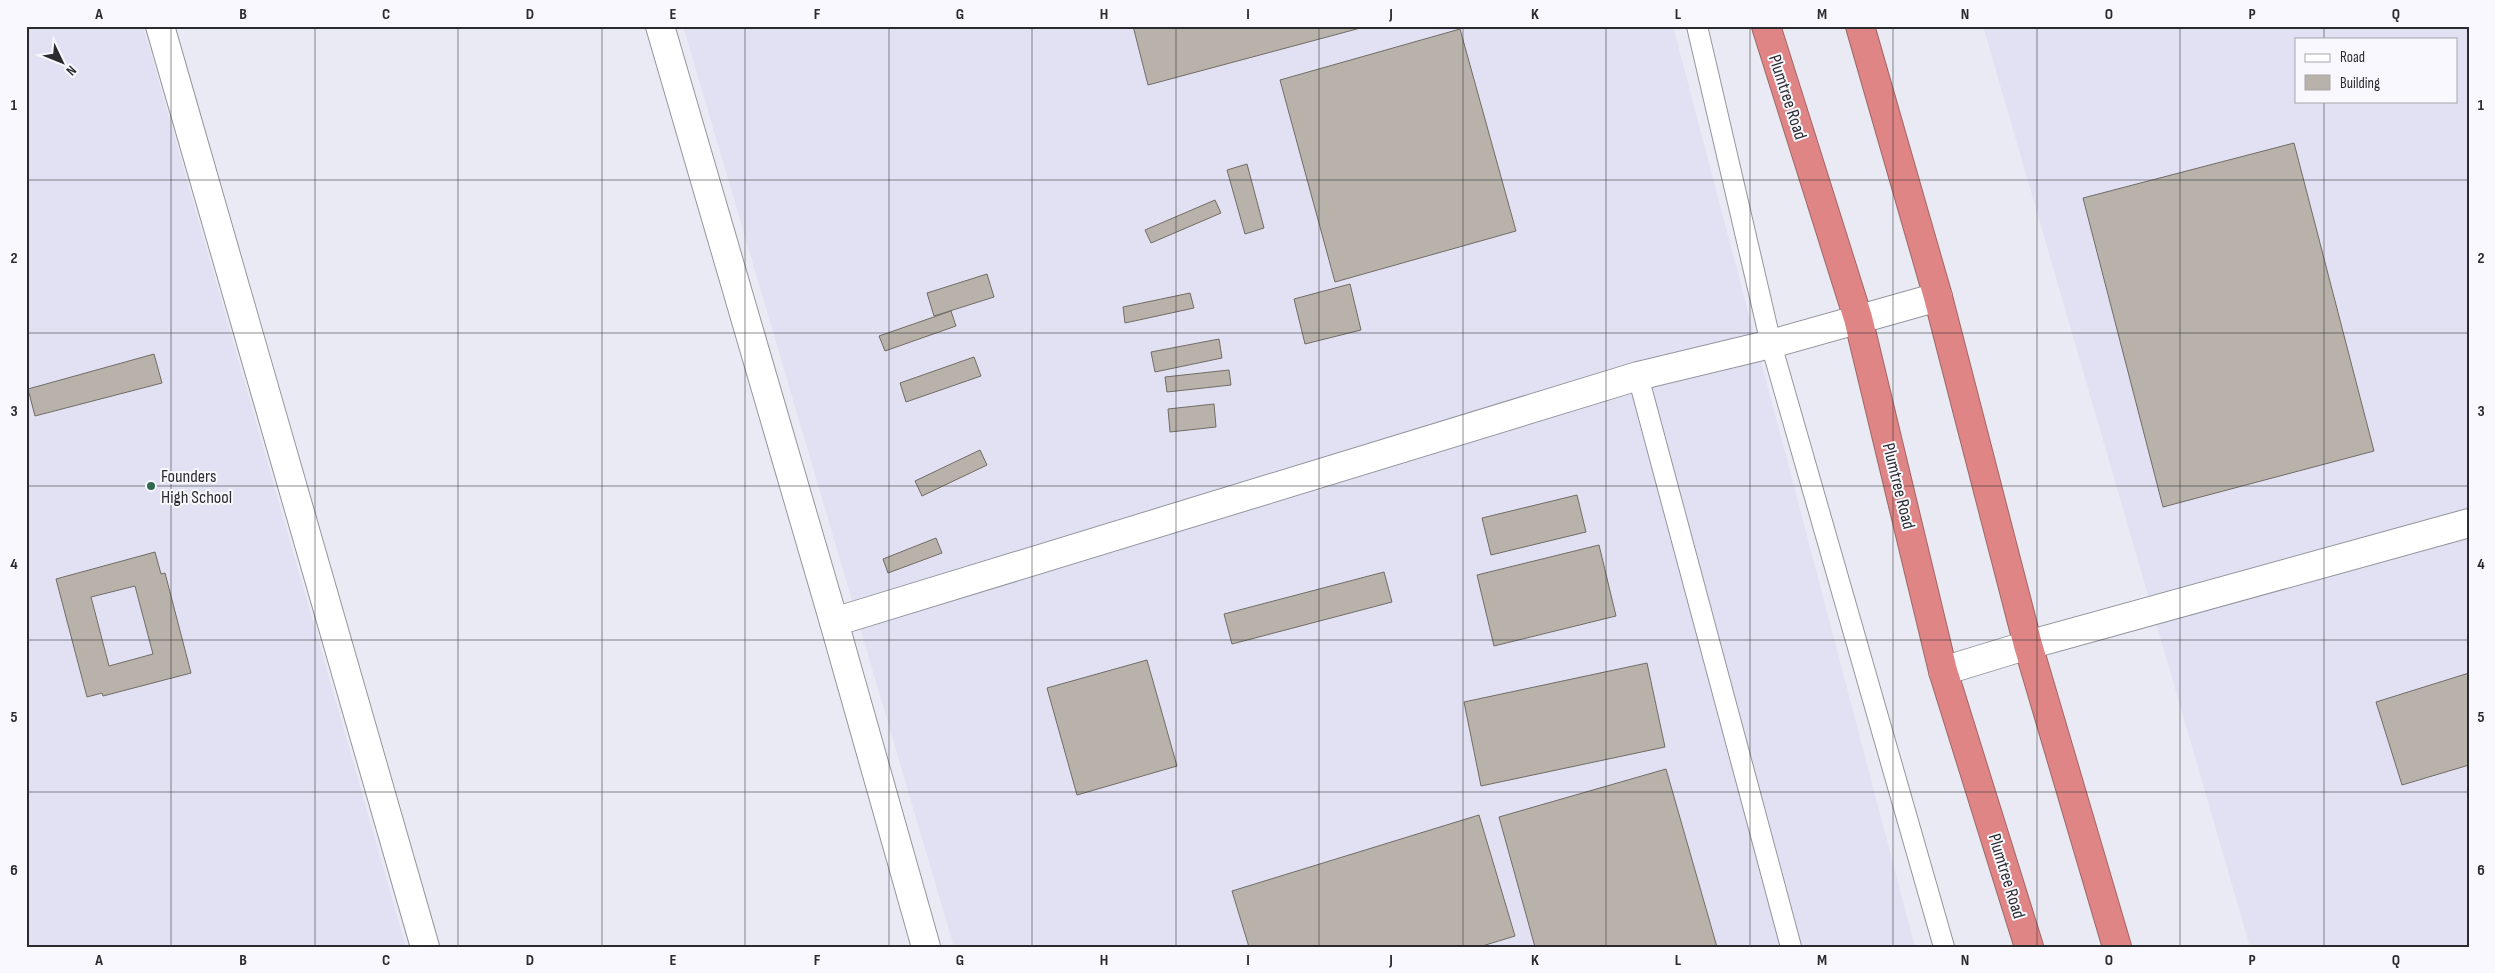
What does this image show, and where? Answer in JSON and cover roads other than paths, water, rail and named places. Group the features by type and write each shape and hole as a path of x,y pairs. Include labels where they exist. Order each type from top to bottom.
{"highway":[{"name":"Plumtree Road","path":"1766,26 1858,318 1944,671 2029,947"},
{"path":"1860,26 1938,297 2028,645 2117,947"}],"street":[{"path":"160,26 425,947"},
{"path":"660,26 834,622 926,947"},
{"path":"834,622 1638,376 1771,344 1938,297"},
{"path":"1944,671 2028,645 2469,523"}],"lane":[{"path":"1697,26 1771,344 1944,947"},
{"path":"1638,376 1791,947"}],"place":[{"name":"Founders High School","path":"151,486"}]}
